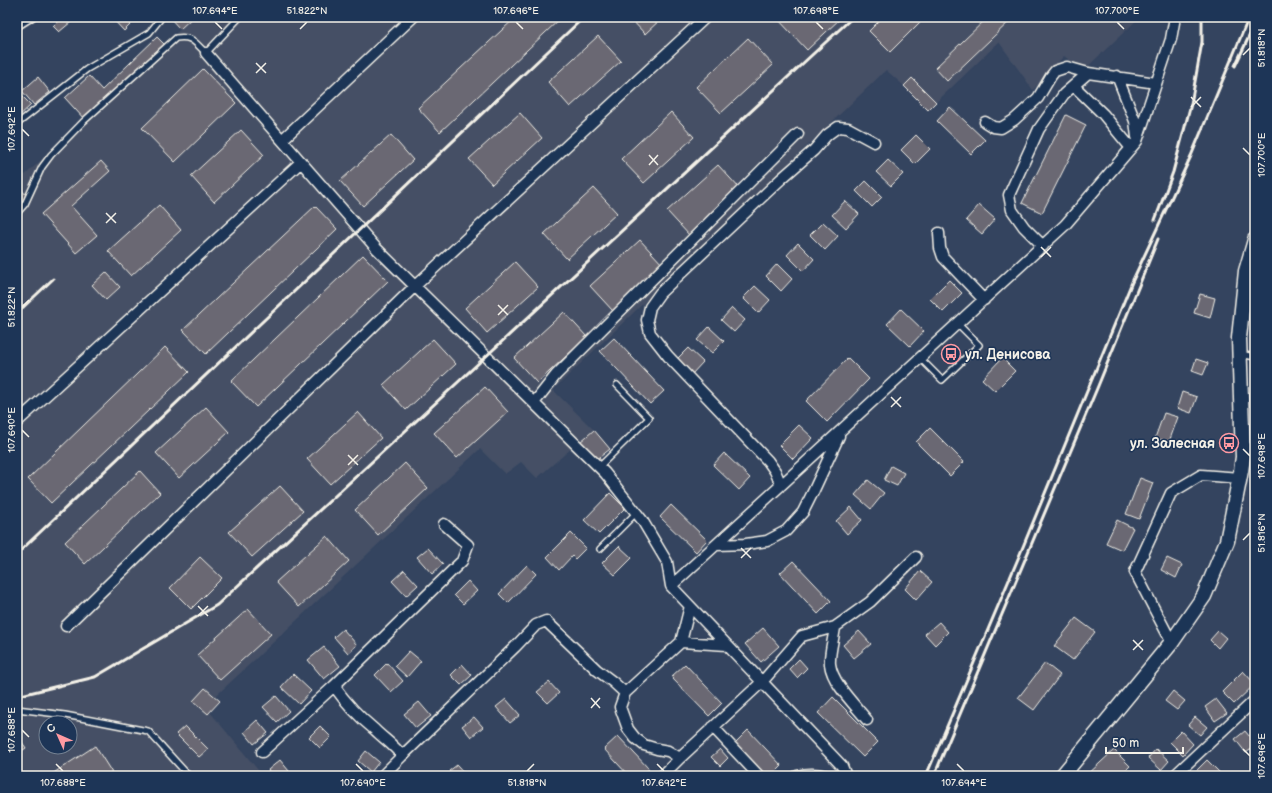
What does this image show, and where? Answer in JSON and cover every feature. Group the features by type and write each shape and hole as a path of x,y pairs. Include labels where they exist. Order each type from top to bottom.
{"main road":[{"path":"1062,776 1172,643 1204,596 1227,541 1243,456 1239,338 1250,285 1246,271 1255,240"}],"street":[{"path":"282,140 413,17"},
{"path":"66,626 415,286 706,17"},
{"path":"671,586 1065,225 1134,144 1171,38 1175,17"},
{"path":"206,53 377,249 606,473 636,513 667,562 671,586 842,766 846,776"},
{"path":"985,122 1001,128 1014,120 1038,98 1055,71 1067,67 1088,73 1117,76 1156,83"},
{"path":"1042,246 1024,227 1012,210 1009,195 1038,129 1064,94 1088,73"},
{"path":"1117,76 1135,121 1134,144"},
{"path":"1074,86 1134,144"},
{"path":"781,485 775,470 768,461 668,356 650,333 647,320 650,307 660,294 814,150 827,135 838,127 848,128 874,142"},
{"path":"534,403 556,375 798,134"},
{"path":"17,422 301,162"},
{"path":"939,233 940,248 943,257 984,300"},
{"path":"716,545 746,544 767,541 786,531 804,512 841,431"},
{"path":"1243,456 1255,445"},
{"path":"1172,643 1135,572 1171,493 1201,475 1240,478"},
{"path":"262,752 334,686 462,561 468,545 444,524"},
{"path":"662,776 762,682 802,636 835,627 870,602 916,557"},
{"path":"680,758 668,750 657,749 644,745 635,738 628,729 620,707 625,693 681,642 690,606"},
{"path":"382,776 536,625 546,621 597,670 625,693"},
{"path":"835,627 830,664 833,675 838,684 867,720"},
{"path":"681,642 727,645"},
{"path":"334,686 342,698 358,716 396,747 402,756"},
{"path":"1174,776 1255,700"},
{"path":"713,727 759,776"},
{"path":"797,776 818,773 826,776"}],"lane":[{"path":"17,27 33,17"},
{"path":"17,124 87,69 149,33 162,17"},
{"path":"17,213 25,204 42,167 51,154 84,121 176,38 184,36 189,37 206,53 240,17"},
{"path":"920,358 942,380 979,345 958,324"},
{"path":"1240,354 1255,357"},
{"path":"599,467 649,418 617,385"},
{"path":"600,549 636,513"},
{"path":"17,709 65,715 148,731 189,776"}],"shaded area":[{"path":"193,17 1140,17 1083,71 1064,56 1033,90 999,42 928,110 886,70 553,390 594,430 610,449 579,442 537,478 521,462 505,474 480,449 205,706 263,776 17,776 17,168 25,175"}],"building":[{"path":"62,17 66,17 71,22 59,32 53,26"},
{"path":"111,17 135,17 137,18 124,31"},
{"path":"169,17 193,17 180,29"},
{"path":"516,17 562,17 440,132 418,108"},
{"path":"629,17 663,17 645,34"},
{"path":"776,17 842,17 807,50"},
{"path":"883,17 925,17 890,52 869,31"},
{"path":"988,17 1014,17 947,81 935,68"},
{"path":"598,36 621,61 570,107 548,82"},
{"path":"157,37 165,45 85,120 65,98 89,76 102,90"},
{"path":"748,38 773,65 721,113 696,87"},
{"path":"203,69 236,103 175,162 142,128"},
{"path":"38,77 50,92 34,105 22,91"},
{"path":"912,78 936,102 928,110 904,86"},
{"path":"17,91 31,105 17,118"},
{"path":"950,107 985,140 971,154 937,121"},
{"path":"671,112 694,137 644,183 621,159"},
{"path":"520,113 542,138 492,184 469,159"},
{"path":"1066,115 1086,125 1042,213 1022,203"},
{"path":"241,130 264,155 214,202 191,176"},
{"path":"391,135 413,160 363,206 340,181"},
{"path":"916,135 930,149 915,164 901,150"},
{"path":"888,160 903,174 891,186 876,172"},
{"path":"101,161 110,171 71,206 97,235 76,253 41,214"},
{"path":"718,165 741,190 690,236 667,211"},
{"path":"866,181 882,197 872,207 856,191"},
{"path":"17,185 28,197 17,207"},
{"path":"594,188 617,213 567,259 544,234"},
{"path":"845,201 859,214 846,228 832,215"},
{"path":"159,205 181,230 131,276 108,251"},
{"path":"979,205 995,219 982,234 966,220"},
{"path":"315,206 337,229 206,354 183,330"},
{"path":"823,222 838,236 825,250 810,235"},
{"path":"640,240 663,265 613,311 590,286"},
{"path":"798,243 814,259 803,271 787,255"},
{"path":"363,255 388,281 256,407 231,381"},
{"path":"515,262 538,287 487,333 465,308"},
{"path":"777,264 792,279 781,291 766,276"},
{"path":"106,272 120,287 106,300 92,285"},
{"path":"949,280 962,293 943,312 930,299"},
{"path":"755,286 770,300 758,313 743,298"},
{"path":"1200,294 1215,298 1210,318 1194,313"},
{"path":"732,308 745,320 734,332 721,320"},
{"path":"901,309 924,331 910,346 887,324"},
{"path":"564,312 587,337 537,383 514,358"},
{"path":"709,327 724,341 712,353 697,340"},
{"path":"614,338 664,391 650,404 600,351"},
{"path":"433,339 456,364 406,410 383,385"},
{"path":"165,347 189,372 51,503 28,479"},
{"path":"688,348 703,362 691,375 676,360"},
{"path":"848,358 869,379 827,422 806,401"},
{"path":"1002,358 1015,371 995,391 982,379"},
{"path":"1196,359 1208,363 1203,375 1192,371"},
{"path":"485,387 508,412 457,458 434,433"},
{"path":"1182,392 1197,397 1191,413 1177,408"},
{"path":"206,407 229,432 179,478 156,453"},
{"path":"358,412 381,438 330,484 307,459"},
{"path":"1164,413 1178,417 1169,442 1155,438"},
{"path":"799,425 813,438 793,459 779,445"},
{"path":"930,428 964,462 950,476 916,442"},
{"path":"594,430 610,449 595,461 580,442"},
{"path":"724,453 750,478 739,490 713,465"},
{"path":"405,463 428,488 378,535 355,510"},
{"path":"891,466 904,473 897,486 884,480"},
{"path":"140,471 160,493 85,564 65,542"},
{"path":"1140,478 1153,483 1139,519 1126,514"},
{"path":"868,480 884,493 871,509 855,495"},
{"path":"280,486 303,511 252,557 229,532"},
{"path":"610,493 625,508 599,534 584,520"},
{"path":"671,505 707,540 696,552 660,517"},
{"path":"851,507 862,520 847,534 836,521"},
{"path":"1117,520 1133,528 1122,550 1106,543"},
{"path":"571,533 586,548 575,559 572,556 559,570 547,557"},
{"path":"327,536 349,561 299,607 276,582"},
{"path":"619,546 632,558 615,575 602,563"},
{"path":"428,548 443,564 432,574 417,557"},
{"path":"200,557 222,578 191,609 170,588"},
{"path":"1167,558 1182,565 1176,578 1161,570"},
{"path":"793,561 831,601 818,614 780,573"},
{"path":"527,565 536,574 508,603 499,594"},
{"path":"404,570 418,585 406,596 392,581"},
{"path":"920,571 932,582 916,600 905,589"},
{"path":"468,581 477,591 463,604 454,595"},
{"path":"248,609 271,634 220,680 197,655"},
{"path":"1076,618 1095,632 1073,660 1054,646"},
{"path":"939,622 948,632 935,645 925,634"},
{"path":"763,628 779,646 761,662 745,644"},
{"path":"343,629 357,645 348,653 334,637"},
{"path":"859,631 871,644 854,658 843,645"},
{"path":"1218,631 1226,638 1218,648 1210,640"},
{"path":"324,647 340,666 324,679 308,660"},
{"path":"409,651 421,661 407,677 395,666"},
{"path":"799,659 807,668 797,678 789,669"},
{"path":"387,663 403,681 391,692 375,675"},
{"path":"1045,663 1060,675 1034,710 1018,698"},
{"path":"462,664 472,675 461,685 451,675"},
{"path":"685,664 722,703 709,716 671,677"},
{"path":"1243,671 1255,684 1234,704 1222,692"},
{"path":"293,674 311,691 299,704 281,687"},
{"path":"549,682 559,693 548,703 537,692"},
{"path":"205,688 220,701 208,714 193,701"},
{"path":"1173,691 1185,701 1177,710 1165,701"},
{"path":"276,696 289,711 277,722 263,707"},
{"path":"833,697 878,742 863,757 818,713"},
{"path":"506,699 520,715 510,723 496,707"},
{"path":"1216,699 1227,713 1215,721 1205,707"},
{"path":"419,702 431,716 416,728 404,714"},
{"path":"474,717 483,727 471,737 462,726"},
{"path":"1195,717 1207,727 1200,735 1188,725"},
{"path":"257,720 268,733 254,744 244,732"},
{"path":"185,726 208,749 199,757 176,734"},
{"path":"320,726 331,737 320,748 309,737"},
{"path":"748,730 782,766 772,776 766,776 735,743"},
{"path":"1181,731 1193,744 1183,755 1170,742"},
{"path":"1245,731 1255,743 1255,746 1246,753 1235,739"},
{"path":"17,735 26,748 17,754"},
{"path":"618,736 649,769 641,776 629,776 604,749"},
{"path":"95,746 114,776 49,776"},
{"path":"720,749 728,758 720,766 711,757"},
{"path":"1156,749 1169,761 1161,770 1148,758"},
{"path":"1114,750 1130,766 1120,776 1115,771 1109,776 1086,776"},
{"path":"366,751 379,762 371,772 358,761"},
{"path":"280,760 289,771 283,776 273,776 268,770"},
{"path":"1207,760 1222,775 1199,776 1195,772"},
{"path":"457,765 467,776 454,776 449,771"}],"railway":[{"path":"17,696 95,677 217,605 853,17"},
{"path":"1155,220 1173,172 1191,104 1202,42 1202,17"},
{"path":"926,776 1020,554 1132,282 1191,156 1249,17"},
{"path":"17,554 583,18"},
{"path":"1235,66 1255,24"},
{"path":"934,776 1098,386 1158,239"},
{"path":"17,313 53,279"}],"place":[{"name":"ул. Денисова","path":"951,354"},
{"name":"ул. Залесная","path":"1229,443"}]}
